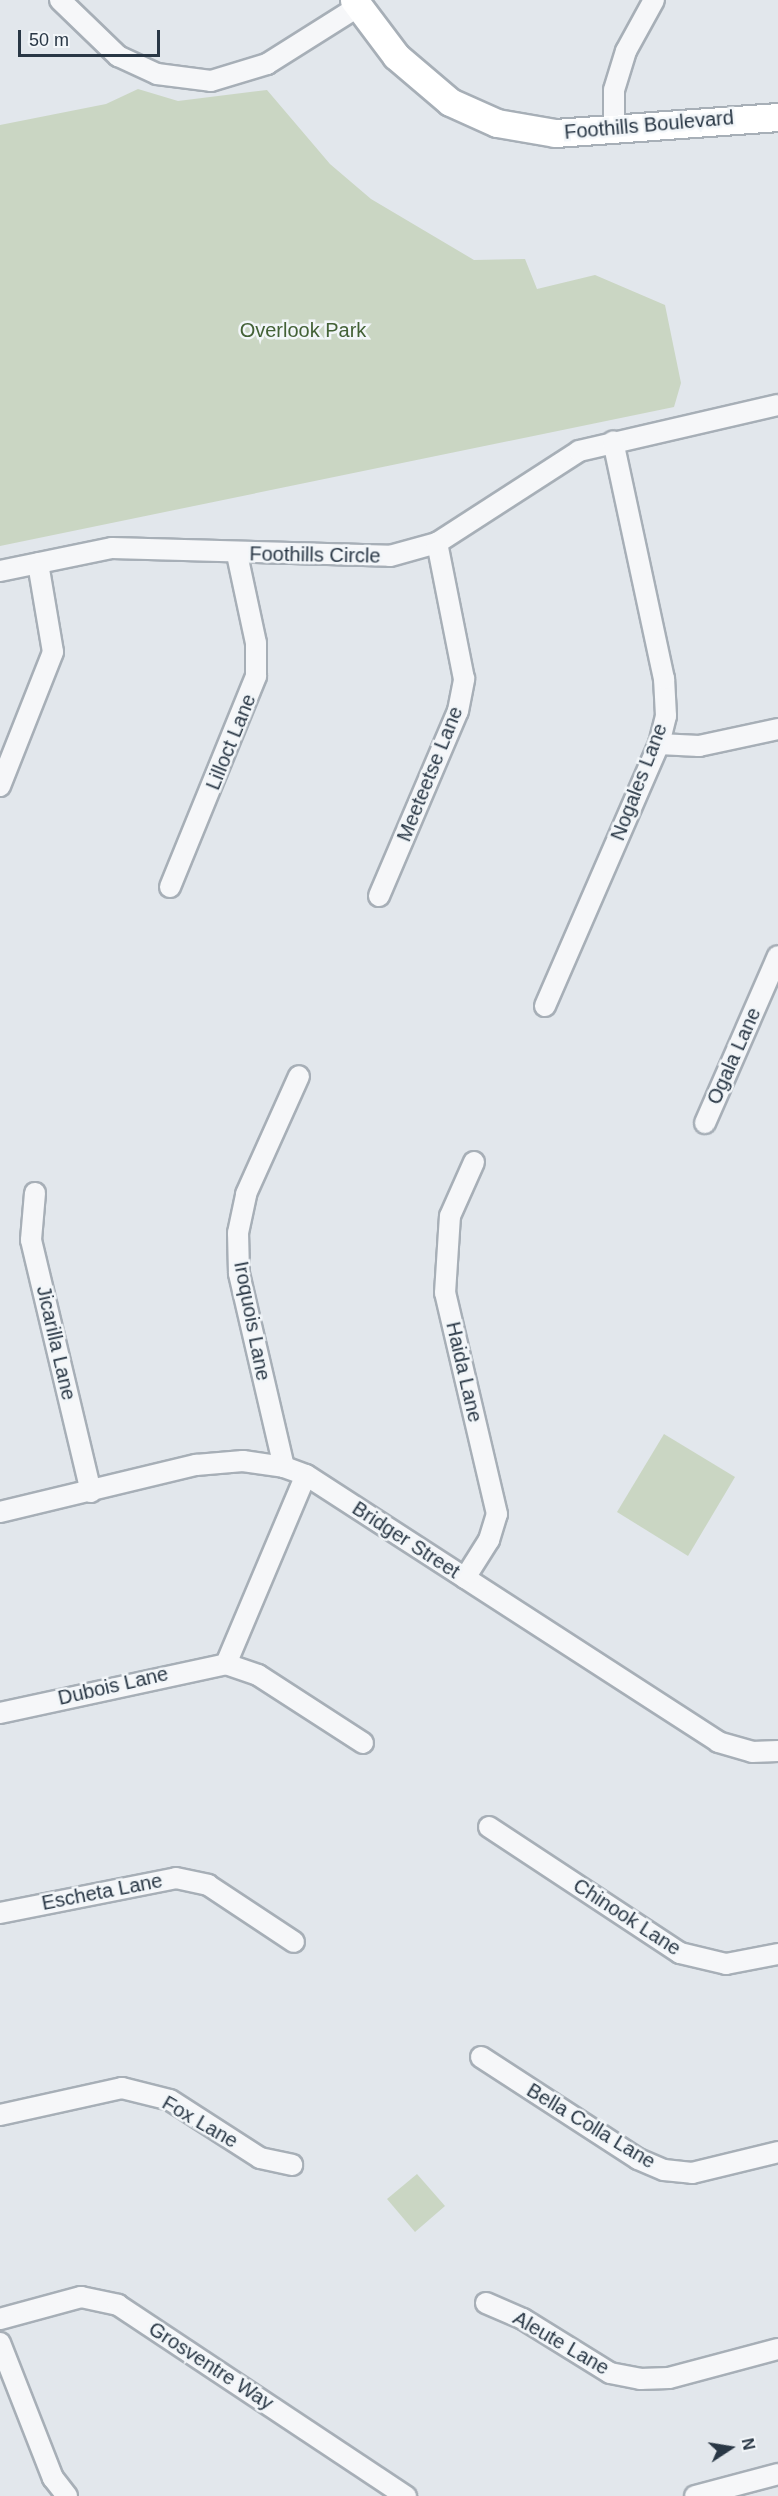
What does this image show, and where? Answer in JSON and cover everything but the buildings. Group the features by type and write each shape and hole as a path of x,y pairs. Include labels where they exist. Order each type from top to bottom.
{"street":[{"path":"60,0 118,56 157,74 211,81 267,64 355,4"},
{"path":"614,131 614,90 626,51 654,0"},
{"name":"Foothills Boulevard","path":"355,4 396,56 450,102 497,123 555,133 614,131 778,117"},
{"name":"Foothills Circle","path":"0,571 112,548 237,554 390,556 437,543 579,451 613,441 778,405"},
{"name":"Nogales Lane","path":"545,1006 659,744 666,716 664,679 613,441"},
{"name":"Meeteetse Lane","path":"380,896 458,711 464,679 437,543"},
{"name":"Lilloct Lane","path":"170,887 256,676 256,643 237,554"},
{"path":"0,786 53,652 38,563"},
{"path":"659,744 699,746 778,729"},
{"name":"Ogala Lane","path":"705,1123 778,956"},
{"name":"Iroquois Lane","path":"284,1467 239,1274 238,1233 246,1194 299,1076"},
{"name":"Haida Lane","path":"465,1578 489,1540 497,1514 445,1293 450,1216 474,1162"},
{"name":"Jicarilla Lane","path":"35,1193 31,1240 91,1492"},
{"name":"Bridger Street","path":"0,1512 196,1465 243,1461 284,1467 306,1475 718,1743 752,1752 778,1751"},
{"path":"306,1475 226,1664 258,1675 363,1743"},
{"name":"Dubois Lane","path":"0,1713 226,1664"},
{"name":"Chinook Lane","path":"489,1827 680,1953 726,1964 778,1954"},
{"name":"Escheta Lane","path":"0,1913 176,1878 208,1885 294,1942"},
{"name":"Bella Colla Lane","path":"481,2057 638,2159 664,2170 692,2173 778,2152"},
{"name":"Fox Lane","path":"0,2115 122,2088 170,2100 260,2158 292,2165"},
{"name":"Grosventre Way","path":"0,2319 81,2297 118,2305 406,2496"},
{"name":"Aleute Lane","path":"486,2303 523,2319 610,2373 640,2379 669,2378 778,2349"},
{"path":"0,2343 53,2478 67,2496"},
{"path":"694,2496 778,2474"}],"green space":[{"name":"Overlook Park","path":"138,89 178,101 267,90 330,164 371,199 474,260 525,259 537,289 595,275 665,305 681,383 674,407 0,546 0,125 106,104"},
{"path":"664,1434 735,1477 688,1556 617,1512"},
{"path":"417,2174 445,2206 415,2232 387,2199"}]}
